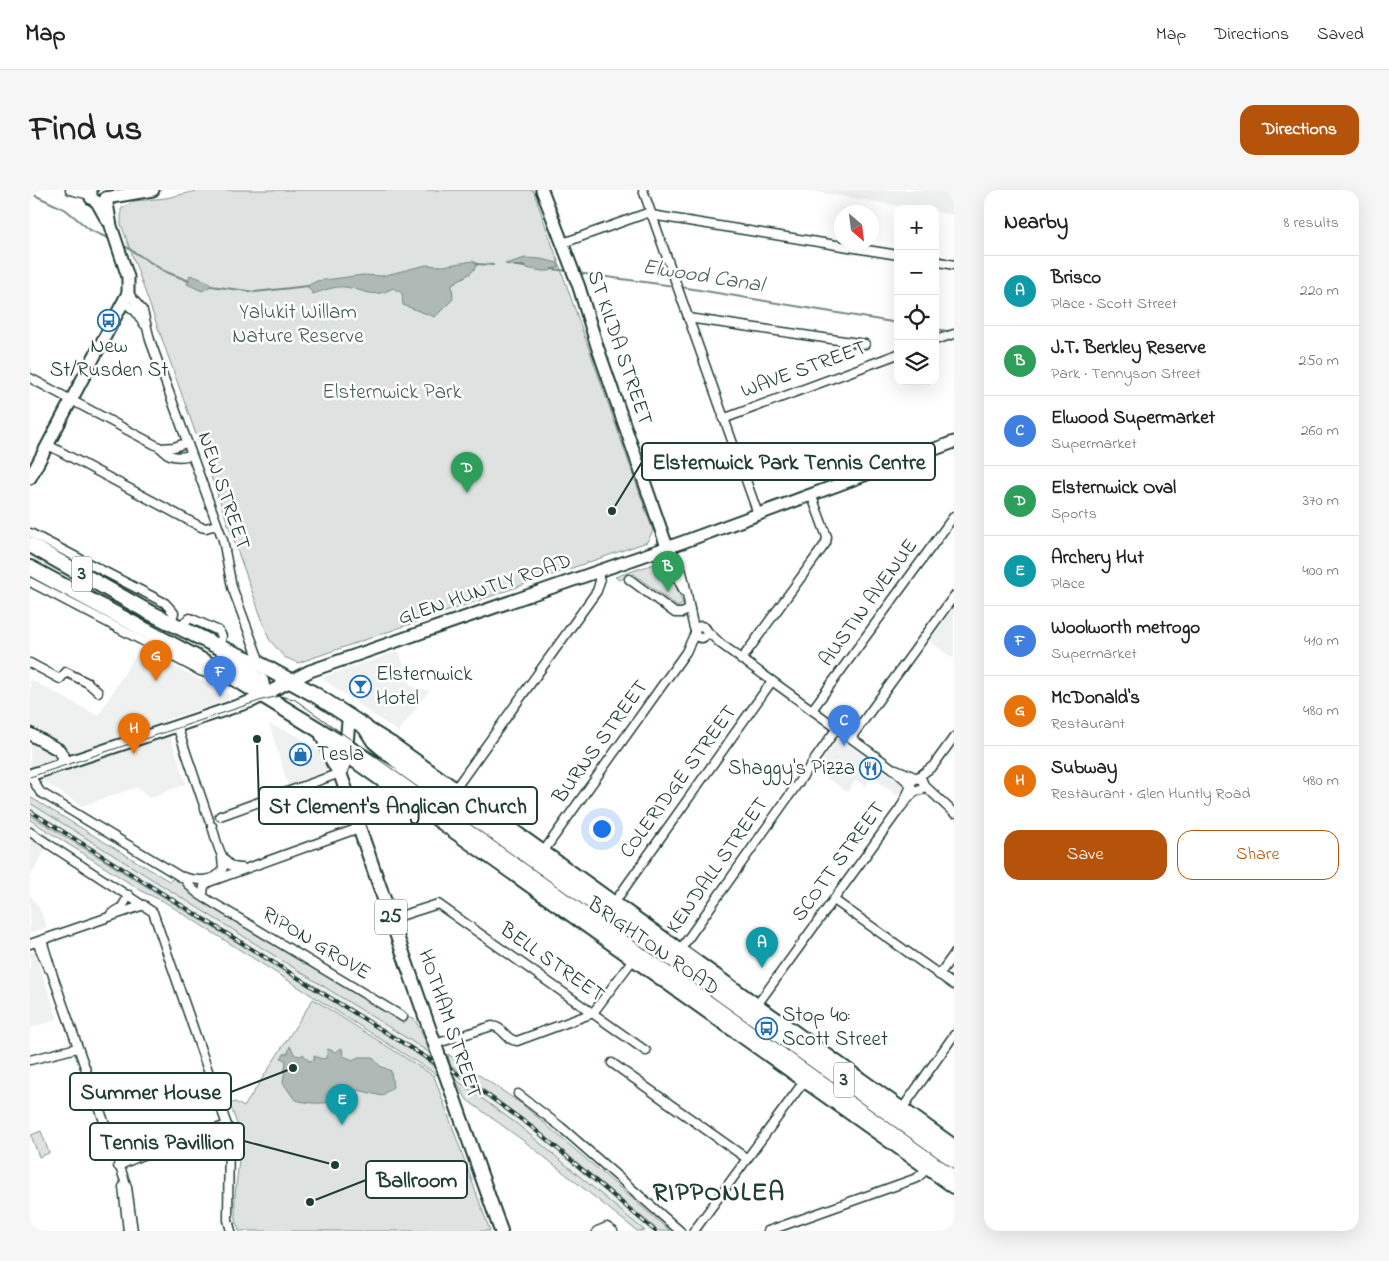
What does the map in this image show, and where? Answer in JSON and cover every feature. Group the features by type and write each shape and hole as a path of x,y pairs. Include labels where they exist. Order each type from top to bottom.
{"highway":[{"name":"3","path":"30,545 223,649 290,680"},
{"path":"30,558 51,578"},
{"name":"3","path":"30,568 51,578 175,652 210,671 264,696"},
{"path":"223,649 242,670 261,681 264,696"},
{"name":"BRIGHTON ROAD","path":"290,680 365,728 374,741 397,761 499,842 546,883 833,1073 852,1094 948,1148 954,1159"},
{"name":"BRIGHTON ROAD","path":"264,696 346,750 405,783 499,842 644,938 695,982 852,1094 954,1174"}],"main road":[{"path":"99,196 153,190"},
{"name":"ST KILDA STREET","path":"542,190 579,287 597,346 667,547"},
{"path":"109,213 131,193"},
{"name":"NEW STREET","path":"99,196 109,213 111,226"},
{"name":"NEW STREET","path":"99,196 121,256 127,293"},
{"path":"30,478 127,293"},
{"name":"GLEN HUNTLY ROAD","path":"30,775 264,696 290,680 354,655 597,572 954,442"},
{"path":"340,774 346,750 349,716"},
{"name":"BRIGHTON ROAD","path":"365,728 386,739 726,982 932,1131 948,1148"},
{"name":"HOTHAM STREET","path":"325,736 333,763 340,774 501,1231"},
{"path":"32,738 60,751 67,763"},
{"path":"32,738 49,752 54,767"},
{"name":"BRIGHTON ROAD","path":"346,750 552,900 954,1187"},
{"path":"499,842 504,835 524,838"},
{"path":"546,883 552,900"},
{"path":"634,917 644,938"},
{"path":"671,985 695,982 726,982"},
{"path":"822,1052 833,1073"},
{"path":"852,1094 873,1088"}],"street":[{"path":"72,190 99,196"},
{"path":"643,190 758,514"},
{"path":"563,243 651,213 894,254"},
{"path":"939,262 954,265"},
{"name":"NEW STREET","path":"127,293 143,311 190,455 225,546 234,593 261,665"},
{"path":"688,318 865,344"},
{"path":"939,339 954,334"},
{"name":"WAVE STREET","path":"723,419 894,355"},
{"path":"30,378 161,448 172,456 190,455"},
{"path":"161,448 174,448 186,443"},
{"path":"48,445 201,527 206,528 216,525"},
{"path":"741,660 826,543 827,537 811,494"},
{"name":"AUSTIN AVENUE","path":"812,710 954,516"},
{"path":"30,533 165,603 174,613 175,624"},
{"name":"ST KILDA STREET","path":"667,547 675,554 684,578 690,609 699,630"},
{"path":"455,789 597,591 600,581 597,572"},
{"path":"629,579 676,612 682,613 690,609"},
{"path":"30,582 175,652"},
{"path":"851,738 954,596"},
{"path":"721,644 696,636 699,630 721,644 954,813"},
{"name":"BURNS STREET","path":"543,852 686,652 699,630"},
{"name":"BURNS STREET","path":"686,652 703,638"},
{"path":"30,663 60,679 66,672 86,682 98,692"},
{"name":"COLERIDGE STREET","path":"614,903 772,681"},
{"path":"177,726 222,856 223,868 219,874 199,881 183,877"},
{"name":"KENDALL STREET","path":"680,950 837,728"},
{"path":"917,785 954,737"},
{"path":"220,816 340,774"},
{"name":"RIPON GROVE","path":"30,775 40,792 183,877 210,901"},
{"name":"SCOTT STREET","path":"757,1005 917,785"},
{"path":"203,894 207,883 244,868 359,828"},
{"path":"30,832 129,895 154,914 230,1136 228,1220 231,1231"},
{"path":"222,856 231,868 244,868"},
{"name":"RIPON GROVE","path":"183,877 197,895 403,1017"},
{"path":"103,918 122,907 129,895"},
{"path":"834,900 954,985"},
{"name":"BELL STREET","path":"391,919 438,904 646,1051"},
{"path":"133,1231 129,1196 122,1175 53,976 36,942 103,918 123,914 144,905"},
{"path":"939,974 954,954"},
{"path":"435,1044 492,1026 499,1028 511,1040 519,1041 593,1014 634,958"},
{"path":"902,1109 954,1035"},
{"path":"30,1060 76,1044"},
{"path":"612,1063 746,1158"},
{"path":"694,1231 805,1080"},
{"path":"518,1094 562,1127 680,1231"},
{"path":"118,1164 227,1125"},
{"path":"768,1231 917,1178 928,1168"},
{"path":"122,1175 128,1231"},
{"path":"597,1231 607,1227 613,1231"}],"shaded area":[{"path":"805,190 954,190 954,215 939,213 939,205 894,205"},
{"path":"525,258 558,263 559,267 549,271 542,271 505,264"},
{"path":"473,261 478,264 471,273 452,284 453,299 435,317 403,305 402,293 393,288 379,293 368,293 340,287 313,294 307,286 317,281 363,275 382,276 426,265 443,266"},
{"path":"190,275 207,281 211,286 202,291 187,284"},
{"path":"954,608 954,659 929,641"},
{"path":"140,648 229,695 228,700 165,720 186,784 149,798 137,787 82,806 43,781 30,786 30,679 98,716"},
{"path":"399,651 411,686 429,691 398,732 323,679 324,677"},
{"name":"Tesla","path":"269,724 294,734 321,750 328,770 288,785"},
{"path":"837,740 844,741 904,786 898,796 872,777 865,787 856,780 847,792 816,770"},
{"path":"30,803 388,1025 432,1054 436,1067 354,1013 30,815"},
{"path":"30,823 53,837 30,876"},
{"path":"30,895 40,909 47,927 30,933"},
{"path":"30,953 35,953 58,1019 30,1028"},
{"path":"290,1046 295,1055 301,1056 303,1054 309,1061 314,1060 314,1056 322,1059 326,1058 328,1049 335,1052 342,1048 343,1056 353,1060 358,1057 372,1057 380,1066 391,1071 393,1087 382,1096 358,1090 336,1101 312,1103 295,1100 283,1083 286,1061 281,1058 284,1054 288,1053"},
{"path":"450,1065 534,1127 659,1231 645,1231 517,1124 455,1079"}],"green space":[{"name":"Elsternwick Park","path":"201,190 533,190 653,531 647,542 298,663 284,657 269,639 121,224 121,209 134,201 166,198"},
{"path":"666,560 683,604 678,607 634,574 619,580 615,577"},
{"path":"30,797 169,881 176,877 283,948 405,1023 409,1017 414,1018 432,1054 30,803"},
{"path":"30,815 404,1045 436,1067 437,1075 163,901 145,893 30,820"},
{"path":"313,999 434,1076 490,1231 239,1231 236,1219 235,1195 240,1146 237,1123 230,1104 235,1102 244,1107"},
{"path":"448,1054 522,1104 670,1231 659,1231 534,1127 450,1065"},
{"path":"455,1079 517,1124 645,1231 637,1231 528,1144 467,1100"},
{"path":"41,1131 49,1153 39,1157 31,1135"}],"waterway":[{"path":"30,193 66,210 90,230 110,239"},
{"name":"Elwood Canal","path":"123,245 164,271 189,281"},
{"name":"Elwood Canal","path":"476,264 493,265"},
{"name":"Elwood Canal","path":"515,266 525,266"},
{"name":"Elwood Canal","path":"552,269 568,271"},
{"name":"Elwood Canal","path":"577,273 674,286"},
{"name":"Elwood Canal","path":"211,286 255,292 308,286"},
{"name":"Elwood Canal","path":"681,287 894,322"},
{"name":"Elwood Canal","path":"939,330 953,332"}],"tram line":[{"path":"30,777 262,700 279,696 294,699 954,1169"}],"railway":[{"path":"30,811 435,1063"},
{"path":"451,1069 533,1128 655,1231"}],"place":[{"name":"New St/Rusden St","path":"109,320"},
{"name":"Elsternwick Oval","path":"467,493"},
{"name":"Elsternwick Park Tennis Centre","path":"612,511"},
{"name":"J.T. Berkley Reserve","path":"668,592"},
{"name":"McDonald's","path":"156,681"},
{"name":"Elsternwick Hotel","path":"360,687"},
{"name":"Woolworth metrogo","path":"220,697"},
{"name":"St Clement's Anglican Church","path":"257,739"},
{"name":"Elwood Supermarket","path":"844,746"},
{"name":"Subway","path":"134,754"},
{"name":"Tesla","path":"301,755"},
{"name":"Shaggy's Pizza","path":"871,769"},
{"name":"Brisco","path":"762,968"},
{"name":"Stop 40: Scott Street","path":"766,1028"},
{"name":"Summer House","path":"293,1068"},
{"name":"Archery Hut","path":"342,1125"},
{"name":"Tennis Pavillion","path":"335,1165"},
{"name":"Ballroom","path":"310,1202"}],"district":[{"name":"RIPPONLEA","path":"719,1194"}],"park label":[{"name":"Yalukit Willam Nature Reserve","path":"298,325"}]}
